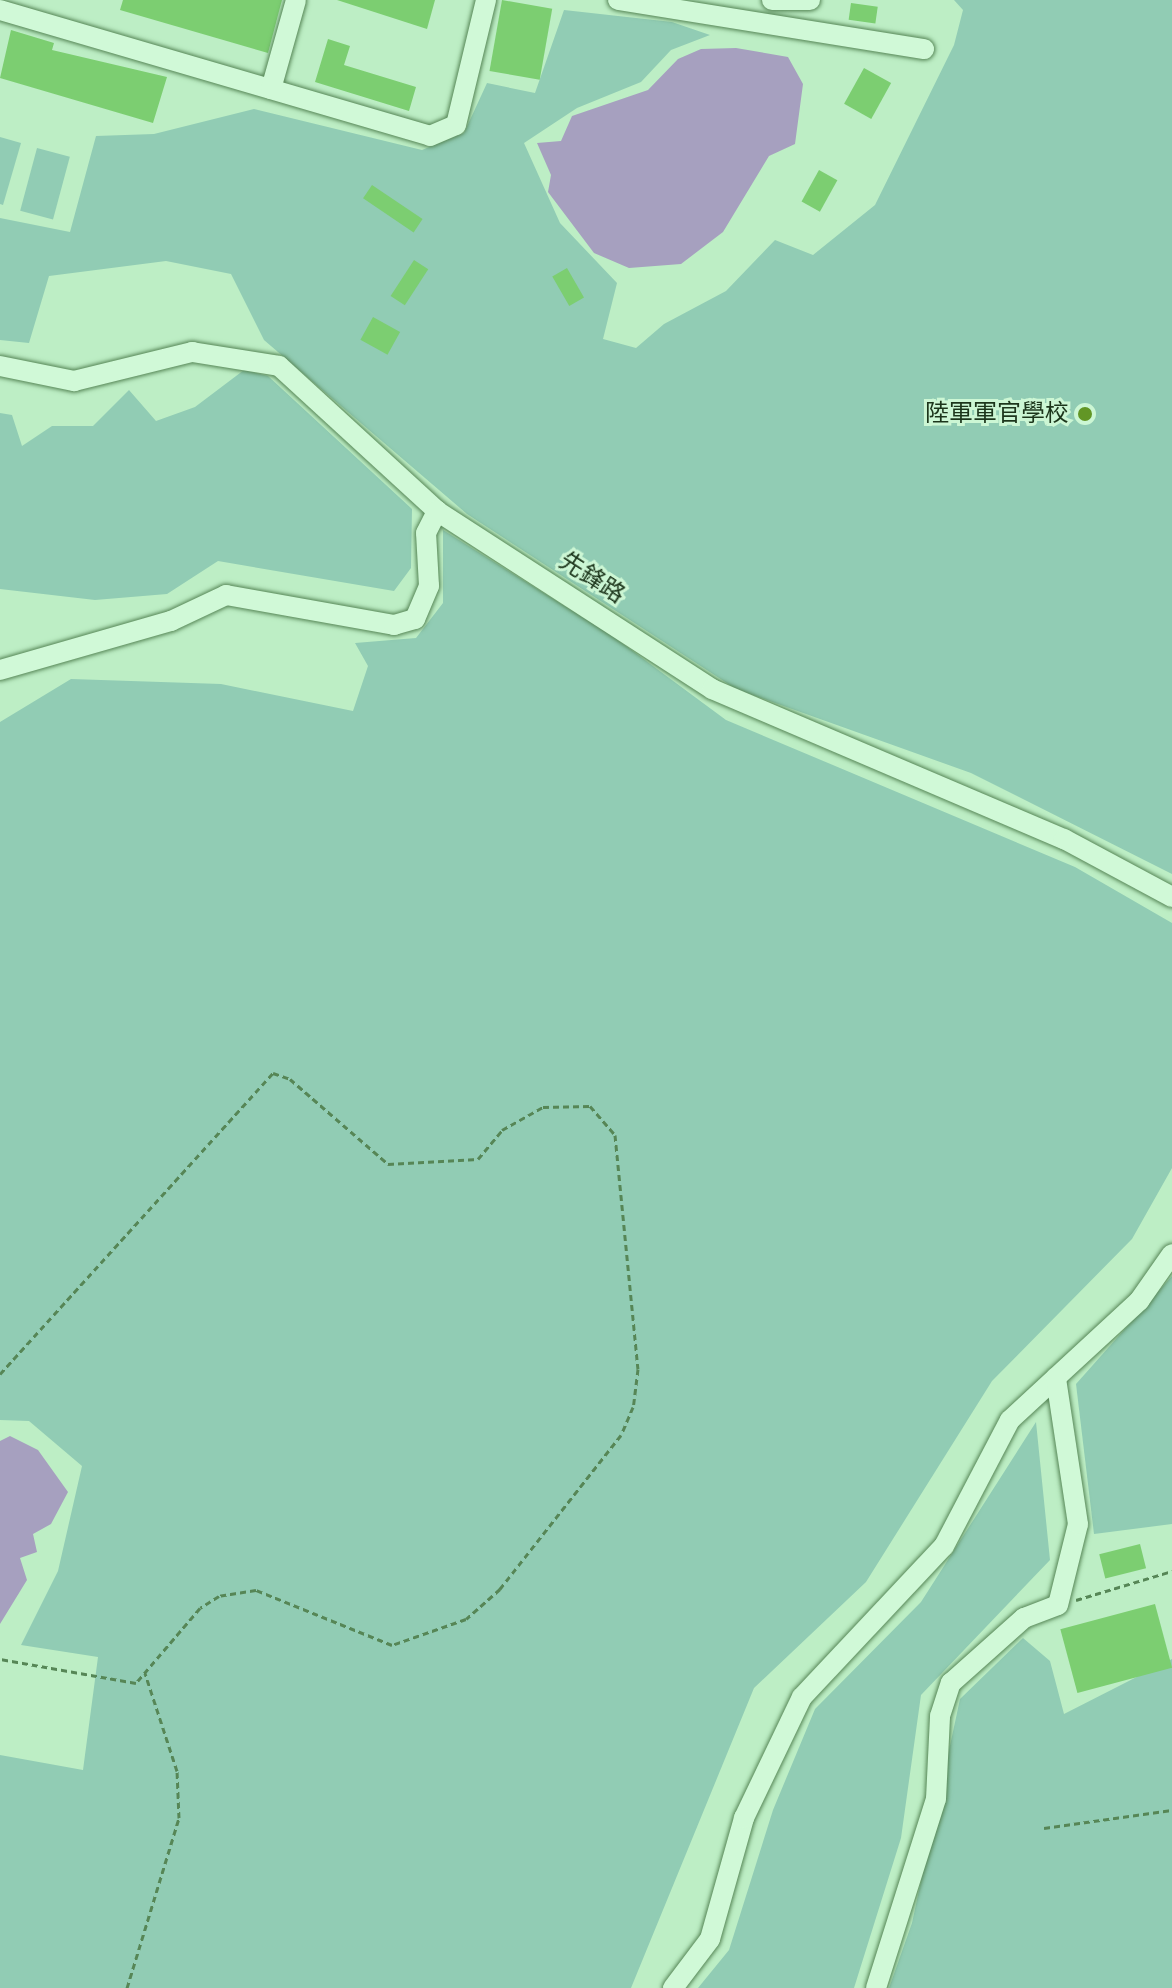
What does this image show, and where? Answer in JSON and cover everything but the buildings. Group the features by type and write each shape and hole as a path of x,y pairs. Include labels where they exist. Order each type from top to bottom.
{"street":[{"path":"271,89 296,0"},
{"path":"0,10 430,136 456,125 486,0"},
{"path":"618,0 924,49"},
{"path":"772,0 810,0"},
{"name":"先鋒路","path":"0,366 74,381 192,352 279,366 437,511 712,689 1064,839 1172,897"},
{"path":"0,670 171,621 226,595 394,625 415,619 429,586 426,533 437,511"},
{"path":"673,1988 710,1939 744,1818 802,1697 944,1546 1010,1420 1139,1301 1172,1254"},
{"path":"876,1988 936,1799 940,1716 951,1683 1024,1618 1058,1605 1078,1524 1056,1378"}],"path":[{"path":"0,1374 273,1073 290,1079 388,1164 478,1159 502,1130 543,1107 590,1106 615,1135 637,1353 633,1407 621,1435 500,1589 466,1619 392,1645 256,1590 219,1596 136,1683 0,1659"},
{"path":"1058,1605 1172,1571"},
{"path":"127,1988 179,1818 177,1771 145,1673"},
{"path":"1044,1828 1172,1810"}],"green space":[{"path":"954,0 1172,0 1172,874 971,773 736,689 467,514 264,340 231,274 166,261 49,276 29,343 0,340 0,218 70,232 96,136 154,134 254,109 422,150 464,133 487,83 535,93 564,10 672,22 710,35 671,50 641,82 577,108 524,143 560,223 617,283 603,339 636,348 664,324 726,291 775,240 813,255 875,205 954,45 963,10"},
{"path":"0,137 21,143 3,205 0,204"},
{"path":"37,148 70,157 53,220 20,211"},
{"path":"244,370 268,376 412,509 411,568 394,591 218,561 167,594 95,600 0,589 0,413 12,415 22,446 52,426 93,426 129,390 156,421 195,407"},
{"path":"443,530 611,635 726,720 1075,867 1172,923 1172,1168 1132,1239 992,1381 866,1582 754,1688 631,1988 0,1988 0,1755 83,1770 98,1657 21,1645 58,1571 82,1466 29,1421 0,1420 0,722 71,679 221,684 353,711 368,666 355,643 416,638 443,603"},
{"path":"1172,1276 1172,1524 1094,1534 1076,1384"},
{"path":"1036,1422 1050,1560 921,1695 901,1838 854,1988 698,1988 729,1950 773,1810 815,1709 921,1602"},
{"path":"1023,1638 1050,1661 1064,1714 1172,1659 1172,1988 889,1988 912,1923 960,1699"}],"shaded area":[{"path":"736,48 788,57 803,84 795,144 769,156 723,232 681,264 629,268 594,253 548,192 551,175 537,143 561,141 572,116 648,90 678,59 701,49"},
{"path":"10,1436 38,1450 68,1492 51,1524 33,1534 37,1552 20,1558 27,1580 0,1624 0,1441"}],"place":[{"name":"陸軍軍官學校","path":"1085,414"}]}
